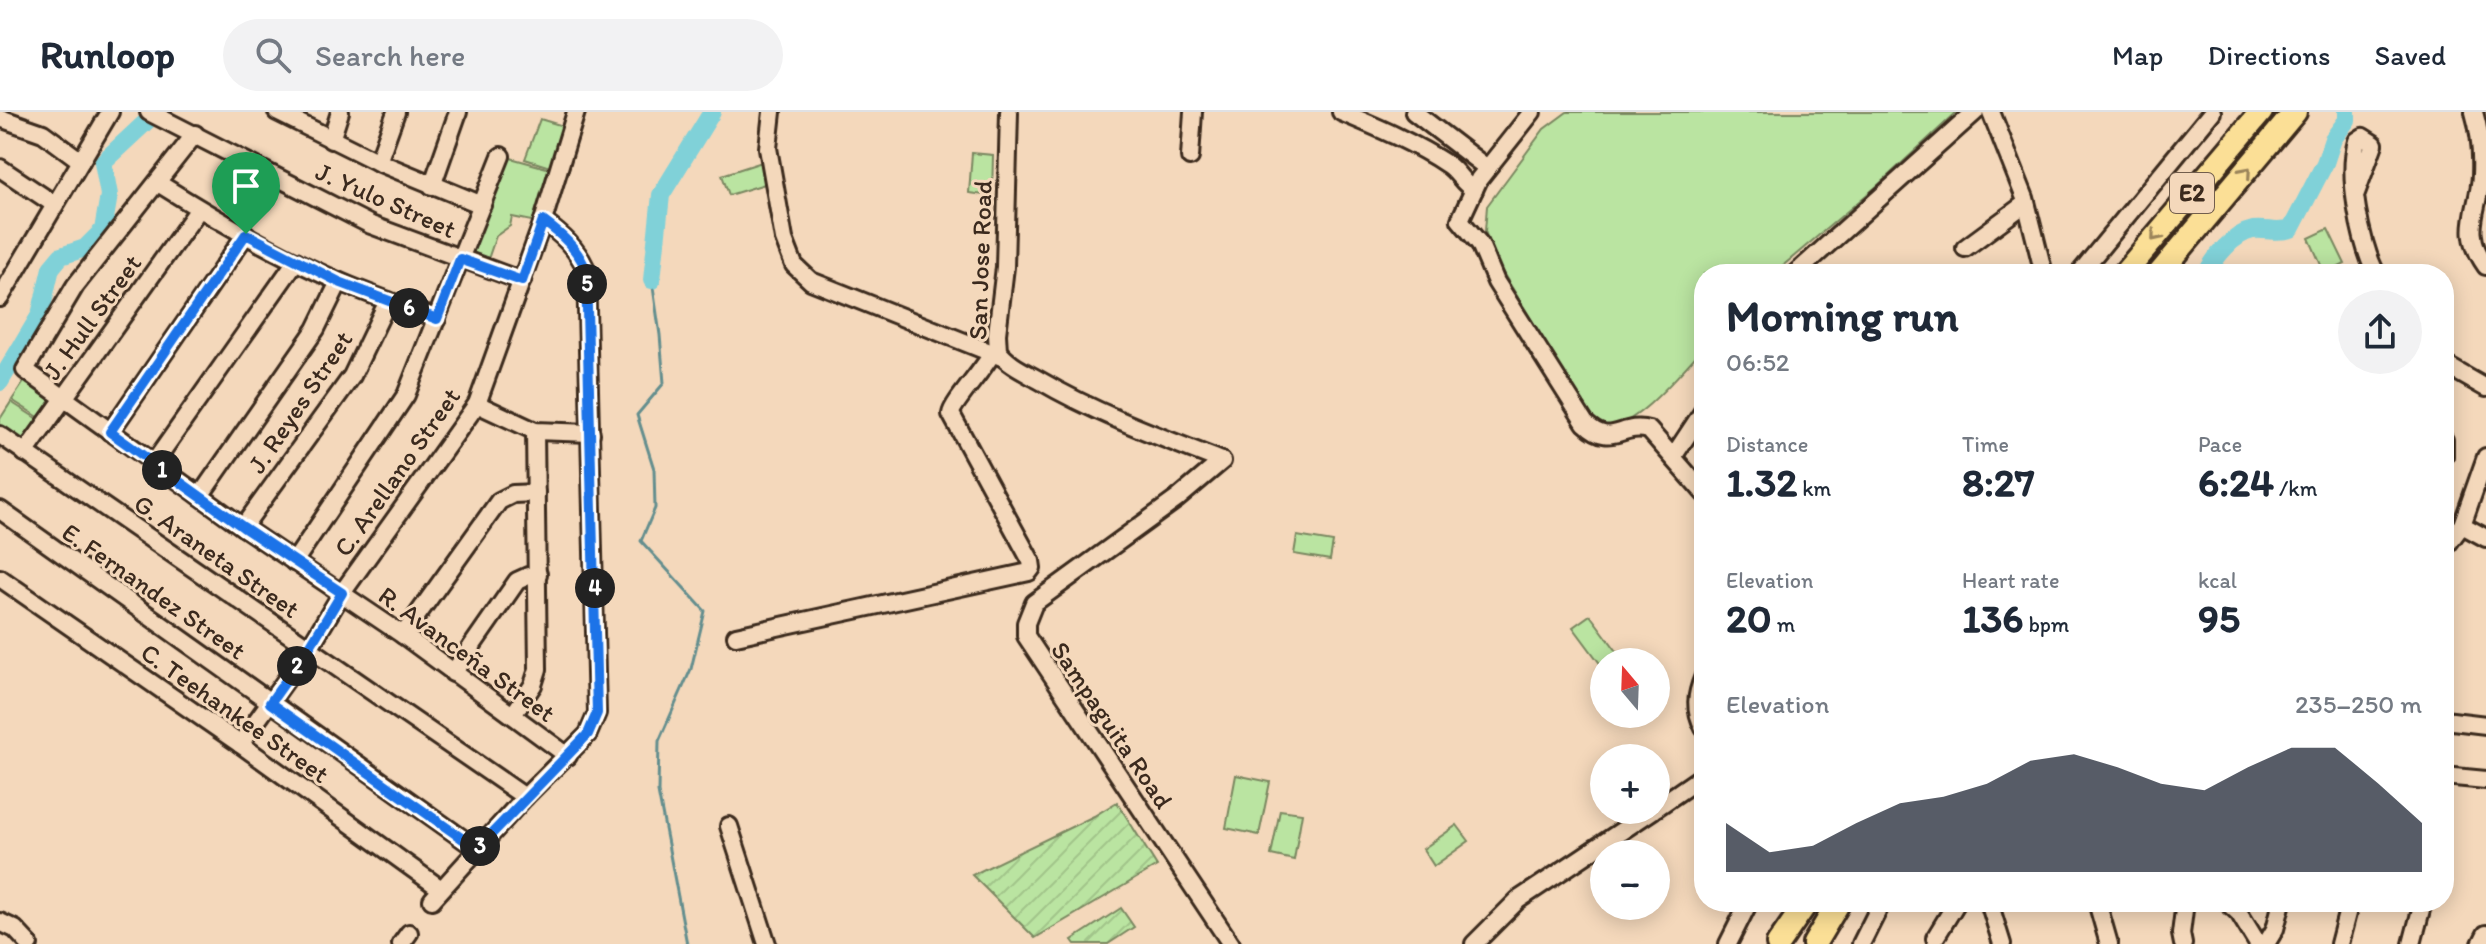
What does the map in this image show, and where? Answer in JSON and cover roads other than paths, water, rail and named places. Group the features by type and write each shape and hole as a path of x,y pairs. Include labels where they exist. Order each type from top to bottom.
{"highway":[{"name":"E2","path":"2132,264 2261,112"},
{"name":"E2","path":"2167,264 2295,112"},
{"path":"1778,944 1800,912"},
{"path":"1814,944 1833,912"}],"street":[{"path":"0,298 110,112"},
{"name":"J. Yulo Street","path":"149,112 371,225 522,281"},
{"path":"277,112 378,162 482,205"},
{"path":"331,140 340,112"},
{"path":"378,162 396,112"},
{"path":"432,186 458,112"},
{"name":"C. Arellano Street","path":"240,744 309,648 342,593 477,404 543,221 576,112"},
{"path":"736,636 1029,572 1032,568 950,411 998,354 811,281 794,265 784,239 768,148 772,112"},
{"name":"San Jose Road","path":"1009,112 1005,267 998,354 1056,390 1124,423 1222,461"},
{"path":"1190,157 1193,112"},
{"path":"1341,112 1439,160 1460,174 1463,184 1474,190"},
{"path":"1414,112 1487,168"},
{"path":"1532,112 1487,168 1460,220 1480,244 1505,297 1585,423 1601,435 1612,436 1633,428 1649,430 1694,481"},
{"path":"1806,264 1975,112"},
{"path":"1991,112 2026,203 2041,264"},
{"path":"2087,264 2212,112"},
{"path":"2474,112 2479,130 2481,177 2471,224 2475,248 2486,266"},
{"path":"0,118 43,133 81,161"},
{"path":"195,134 158,183 199,209 339,282 437,319"},
{"path":"294,562 406,395 501,156"},
{"path":"2,172 54,204"},
{"name":"R. Avanceña Street","path":"158,183 75,286 25,370 153,464 403,635 568,756"},
{"path":"2356,193 2357,215 2373,264"},
{"path":"1965,248 2026,203"},
{"name":"J. Hull Street","path":"25,453 199,209"},
{"path":"477,849 588,734 597,713 586,269 579,253 567,239 543,221"},
{"path":"110,432 246,234"},
{"path":"153,464 296,261"},
{"path":"200,496 316,329 339,282"},
{"name":"J. Reyes Street","path":"243,527 352,376 388,301"},
{"path":"2454,370 2486,388"},
{"path":"477,404 535,431 591,433"},
{"path":"1673,457 1694,425"},
{"path":"513,715 533,685 538,669 535,431"},
{"name":"G. Araneta Street","path":"0,435 525,797"},
{"path":"2454,536 2462,525 2486,457"},
{"name":"Sampaguita Road","path":"1222,461 1177,499 1034,603 1025,629 1030,645 1231,944"},
{"path":"403,635 499,501 513,494 536,493"},
{"name":"E. Fernandez Street","path":"0,510 477,849"},
{"path":"2462,525 2486,538"},
{"path":"453,673 517,581 538,574"},
{"name":"C. Teehankee Street","path":"0,578 240,744 437,895 477,849"},
{"path":"2454,721 2486,725"},
{"path":"2454,777 2486,780"},
{"path":"1670,798 1694,782"},
{"path":"1474,944 1518,900 1632,824"},
{"path":"729,826 767,944"},
{"path":"0,911 8,926 29,944"},
{"path":"1728,944 1744,912"},
{"path":"1861,944 1877,912"},
{"path":"1935,938 1951,912"},
{"path":"1992,912 2002,944"},
{"path":"2100,912 2109,944"},
{"path":"2183,944 2184,912"},
{"path":"2238,912 2258,944"},
{"path":"2266,944 2275,929 2279,912"},
{"path":"2339,944 2347,912"},
{"path":"2412,944 2420,912"},
{"path":"2481,944 2486,934"}],"waterway":[{"path":"652,280 661,195 712,112"},
{"path":"2212,264 2225,247 2246,232 2291,229 2325,163 2333,139 2347,120 2347,112"},
{"path":"0,382 40,315 51,268 61,256 85,248 103,230 109,195 103,162 147,121"},
{"path":"652,280 664,383 637,415 654,469 655,508 641,541 705,611 691,669 659,741 658,792 687,944"}]}
